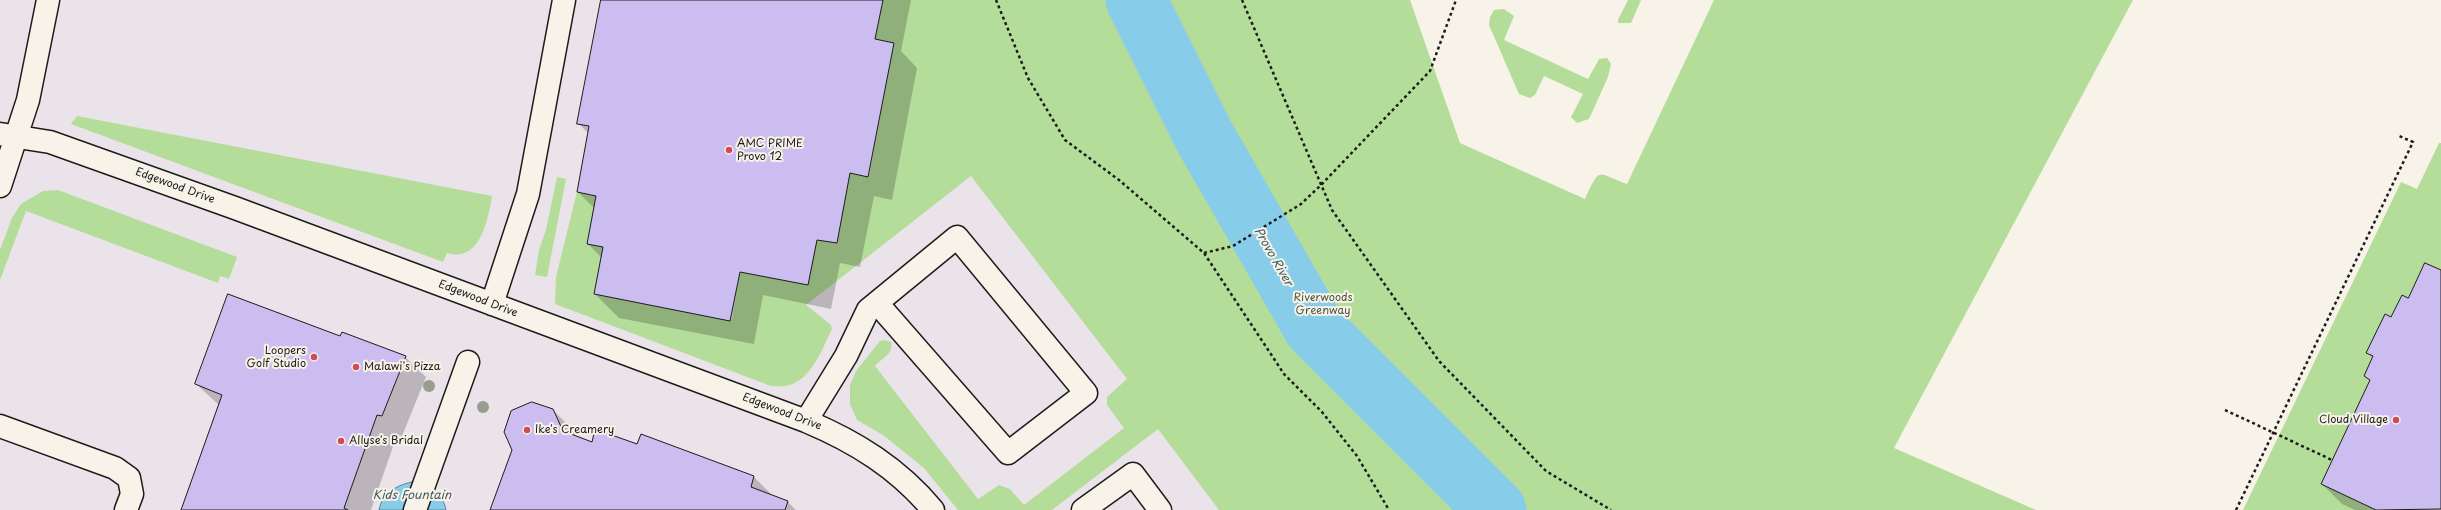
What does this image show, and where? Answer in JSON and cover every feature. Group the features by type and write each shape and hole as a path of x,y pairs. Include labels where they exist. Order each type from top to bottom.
{"street":[{"path":"0,186 8,135 28,100 48,0"},
{"path":"492,304 528,194 564,0"},
{"name":"Edgewood Drive","path":"8,135 58,144 243,210 806,421 842,436 870,452 916,489 933,510"},
{"path":"806,421 846,356 868,310 877,302 957,237 1086,393 1008,453 877,302"},
{"path":"415,510 468,362"},
{"path":"0,426 115,468 129,478 132,494 126,510"},
{"path":"1083,510 1133,474 1160,510"}],"path":[{"path":"996,0 1028,78 1065,140 1119,180 1204,254 1284,374 1322,412 1357,456 1389,510"},
{"path":"1242,0 1332,210 1439,361 1546,471 1611,510"},
{"path":"1204,254 1233,246 1301,204 1321,184 1430,71 1456,0"},
{"path":"2236,510 2413,142 2397,135"},
{"path":"2225,410 2332,460"}],"shaded area":[{"path":"0,0 907,0 953,146 1225,510 0,510"}],"green space":[{"name":"Riverwoods Greenway","path":"883,0 1410,0 1460,143 1585,199 1597,176 1605,175 1627,184 1714,0 2133,0 1894,448 2036,510 1219,510 1158,429 1052,510 958,510 924,468 883,435 857,420 850,404 850,385 856,371 880,341 885,340 891,342 891,350 887,356 875,366 978,499 999,485 1010,489 1024,505 1124,428 1107,405 1107,397 1127,379 971,176 806,305 831,325 832,329 811,369 805,376 788,386 771,386 555,304 556,277 577,192 596,196 603,247 594,294 732,320 740,272 808,285 817,240 837,243 850,173 869,177 894,43 875,39"},
{"path":"1628,0 1641,0 1631,23 1618,23 1618,20"},
{"path":"1504,9 1514,16 1504,40 1588,79 1599,59 1607,58 1611,64 1608,77 1589,119 1577,123 1571,117 1583,94 1544,76 1535,95 1530,98 1519,94 1489,25 1490,17 1494,10"},
{"path":"77,116 492,196 488,216 485,227 475,246 467,252 458,254 447,253 443,262 71,124"},
{"path":"2439,143 2441,143 2441,270 2425,263 2408,298 2402,295 2391,317 2385,314 2366,353 2373,356 2364,376 2370,380 2321,484 2376,510 2243,510 2401,182 2417,189"},
{"path":"557,177 566,179 547,277 535,275 539,250 546,230"},
{"path":"58,190 237,257 229,279 220,276 218,283 26,211 0,280 0,250 12,218 21,204 43,191"}],"water":[{"name":"Kids Fountain","path":"412,482 424,485 438,494 442,499 446,510 379,510 383,499 387,494 401,485"}],"building":[{"name":"AMC PRIME Provo 12","path":"601,0 883,0 875,39 894,43 868,177 850,173 837,243 817,240 808,285 740,272 730,321 594,294 603,247 587,244 596,196 577,192 589,126 577,124"},
{"name":"Cloud Village","path":"2425,263 2441,270 2441,509 2376,510 2321,484 2370,380 2364,376 2373,356 2366,353 2385,314 2391,317 2402,295 2408,298"},
{"path":"228,294 340,336 342,332 406,356 382,416 377,415 344,508 348,510 181,510 222,395 195,384"},
{"path":"532,402 553,409 563,431 592,442 595,429 637,444 641,434 754,476 751,487 788,501 785,510 490,510 512,450 504,432 511,411"}],"waterway":[{"name":"Provo River","path":"1136,0 1204,136 1314,328 1496,510"}],"place":[{"name":"AMC PRIME Provo 12","path":"729,150"},
{"name":"Loopers Golf Studio","path":"314,357"},
{"name":"Malawi's Pizza","path":"356,367"},
{"name":"Cloud Village","path":"2396,420"},
{"name":"Ike's Creamery","path":"527,430"},
{"name":"Allyse's Bridal","path":"341,441"}]}
